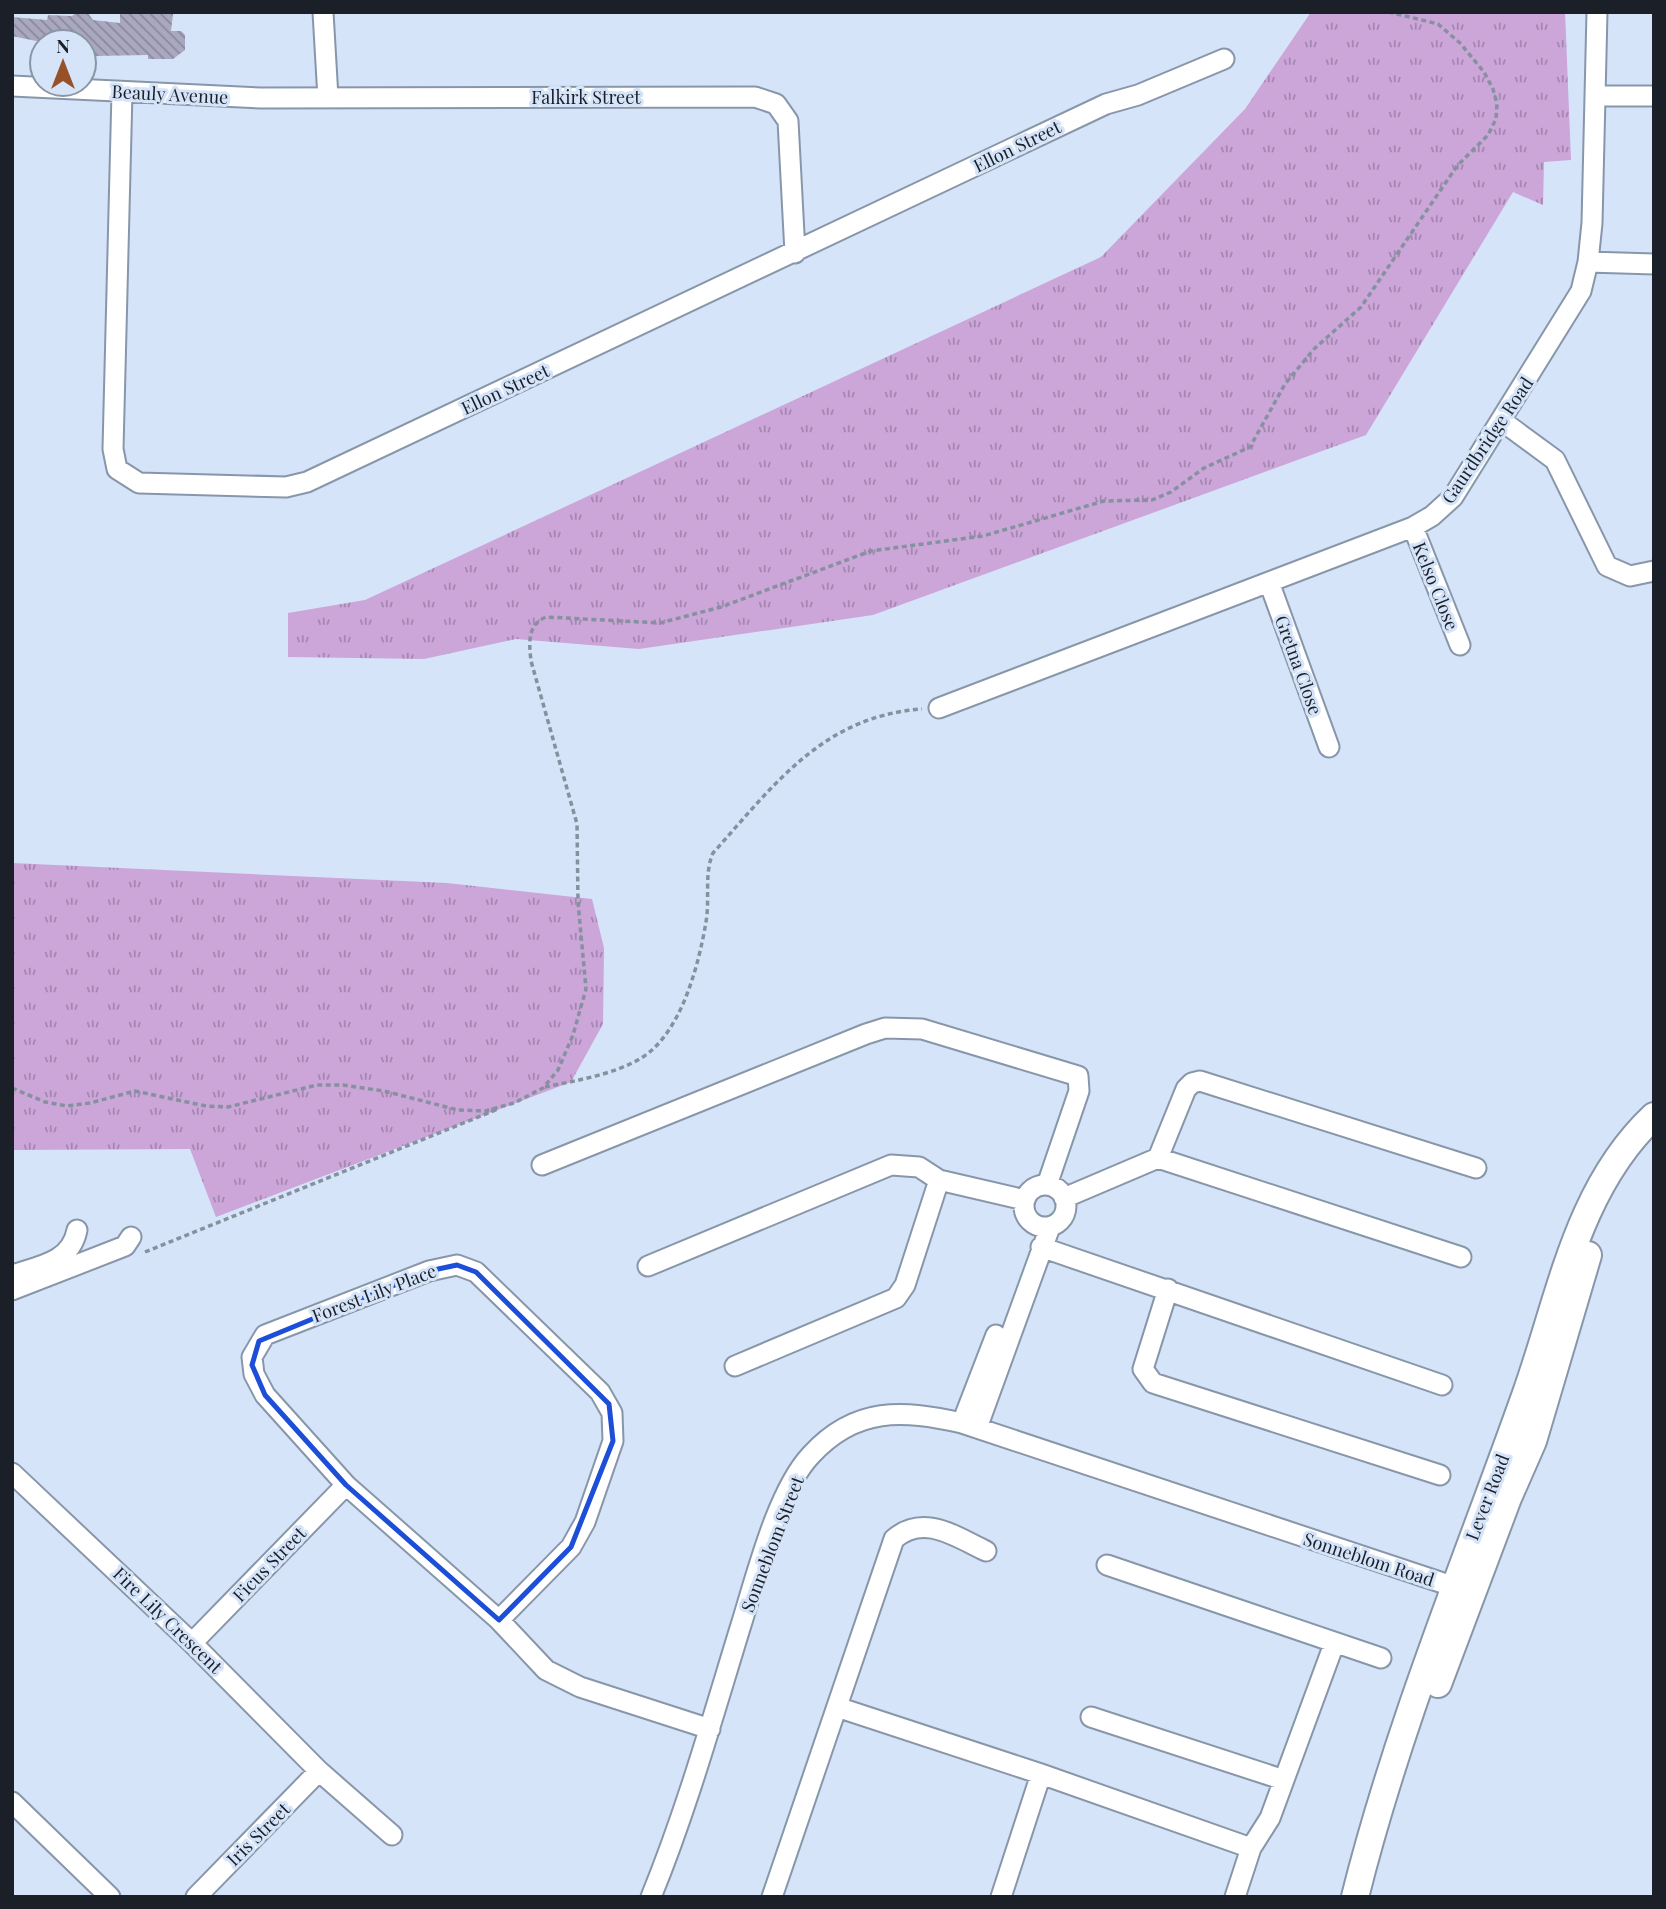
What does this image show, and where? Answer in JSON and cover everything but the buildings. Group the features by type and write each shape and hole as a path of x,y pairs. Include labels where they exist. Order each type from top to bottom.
{"main road":[{"name":"Lever Road","path":"1364,1897 1572,1247 1603,1178 1619,1154 1654,1116"},
{"name":"Lever Road","path":"1355,1897 1390,1775 1462,1590 1533,1441 1599,1223 1629,1161 1654,1135"}],"street":[{"path":"323,12 328,97"},
{"name":"Gaurdbridge Road","path":"939,708 1413,527 1432,516 1452,497 1577,300 1588,262 1597,96 1597,12"},
{"name":"Ellon Street","path":"122,92 114,459 117,469 139,484 286,487 307,482 1106,104 1138,95 1224,59"},
{"name":"Beauly Avenue","path":"12,86 122,92 328,97"},
{"path":"1597,96 1654,96"},
{"name":"Falkirk Street","path":"328,97 755,97 767,100 776,104 788,121 795,253"},
{"path":"1588,262 1654,264"},
{"path":"1502,421 1555,460 1607,566 1630,576 1654,571"},
{"name":"Kelso Close","path":"1413,527 1460,645"},
{"name":"Gretna Close","path":"1269,582 1329,747"},
{"path":"542,1165 866,1034 899,1027 922,1029 1078,1076 1079,1091 1047,1185"},
{"path":"1158,1158 1186,1089 1192,1083 1200,1082 1476,1168"},
{"path":"1064,1198 1158,1158 1461,1257"},
{"path":"648,1266 881,1167 905,1164 919,1167 939,1181 1025,1200"},
{"path":"735,1366 896,1298 905,1285 939,1181"},
{"path":"970,1425 1043,1226 1062,1219 1066,1205 1064,1198 1060,1192 1047,1185 1033,1189 1025,1200 1026,1215 1043,1226"},
{"path":"995,1354 1041,1247 1043,1226"},
{"path":"12,1275 67,1253 74,1246 77,1230"},
{"path":"12,1290 125,1246 138,1245"},
{"path":"1041,1247 1442,1385"},
{"name":"Forest Lily Place","path":"499,1620 571,1547 585,1522 613,1441 614,1427 609,1404 600,1392 475,1272 457,1265 429,1271 265,1335 255,1348 252,1365 265,1395 346,1485 499,1620 546,1670 564,1679 710,1729"},
{"path":"1168,1289 1143,1369 1153,1383 1440,1475"},
{"name":"Sonneblom Street","path":"651,1897 710,1729 756,1577 794,1475 811,1454 850,1426 889,1413 914,1413 970,1425 1267,1525"},
{"name":"Fire Lily Crescent","path":"12,1473 192,1643 319,1772 392,1835"},
{"name":"Ficus Street","path":"192,1643 346,1485"},
{"path":"772,1897 894,1539 905,1530 925,1525 986,1552"},
{"name":"Sonneblom Road","path":"1267,1525 1462,1590"},
{"path":"1107,1565 1381,1658"},
{"path":"1235,1897 1251,1848 1270,1818 1334,1644"},
{"path":"838,1707 1041,1774 1251,1848"},
{"path":"1091,1717 1284,1780"},
{"name":"Iris Street","path":"196,1897 319,1772"},
{"path":"1001,1897 1041,1774"},
{"path":"12,1802 110,1897"}],"path":[{"path":"543,1088 558,1070 573,1035 586,989 578,902 577,824 530,661 529,641 532,629 538,621 546,617 660,622 721,607 871,551 983,536 1104,501 1152,500 1171,492 1204,468 1250,447 1285,384 1314,349 1361,307 1457,166 1488,135 1496,119 1497,104 1493,89 1460,43 1438,24 1389,12"},
{"path":"138,1245 514,1103 543,1088 628,1064 651,1051 667,1032 690,981 710,898 708,864 713,853 795,762 835,735 863,721 895,711 939,708"},
{"path":"12,1088 45,1102 67,1106 90,1104 135,1091 206,1106 228,1107 317,1086 384,1091 458,1110 485,1111 514,1103"}],"highlighted area":[{"path":"457,1265 476,1272 609,1404 613,1441 571,1547 499,1620 346,1485 265,1395 252,1365 259,1341 429,1271"}],"green space":[{"path":"1311,12 1565,12 1571,160 1544,162 1543,205 1513,192 1366,435 873,615 639,649 516,639 424,659 288,657 288,613 365,600 1101,257 1245,109"},
{"path":"12,863 447,883 592,899 604,948 603,1024 571,1082 216,1217 190,1149 12,1150"}]}
